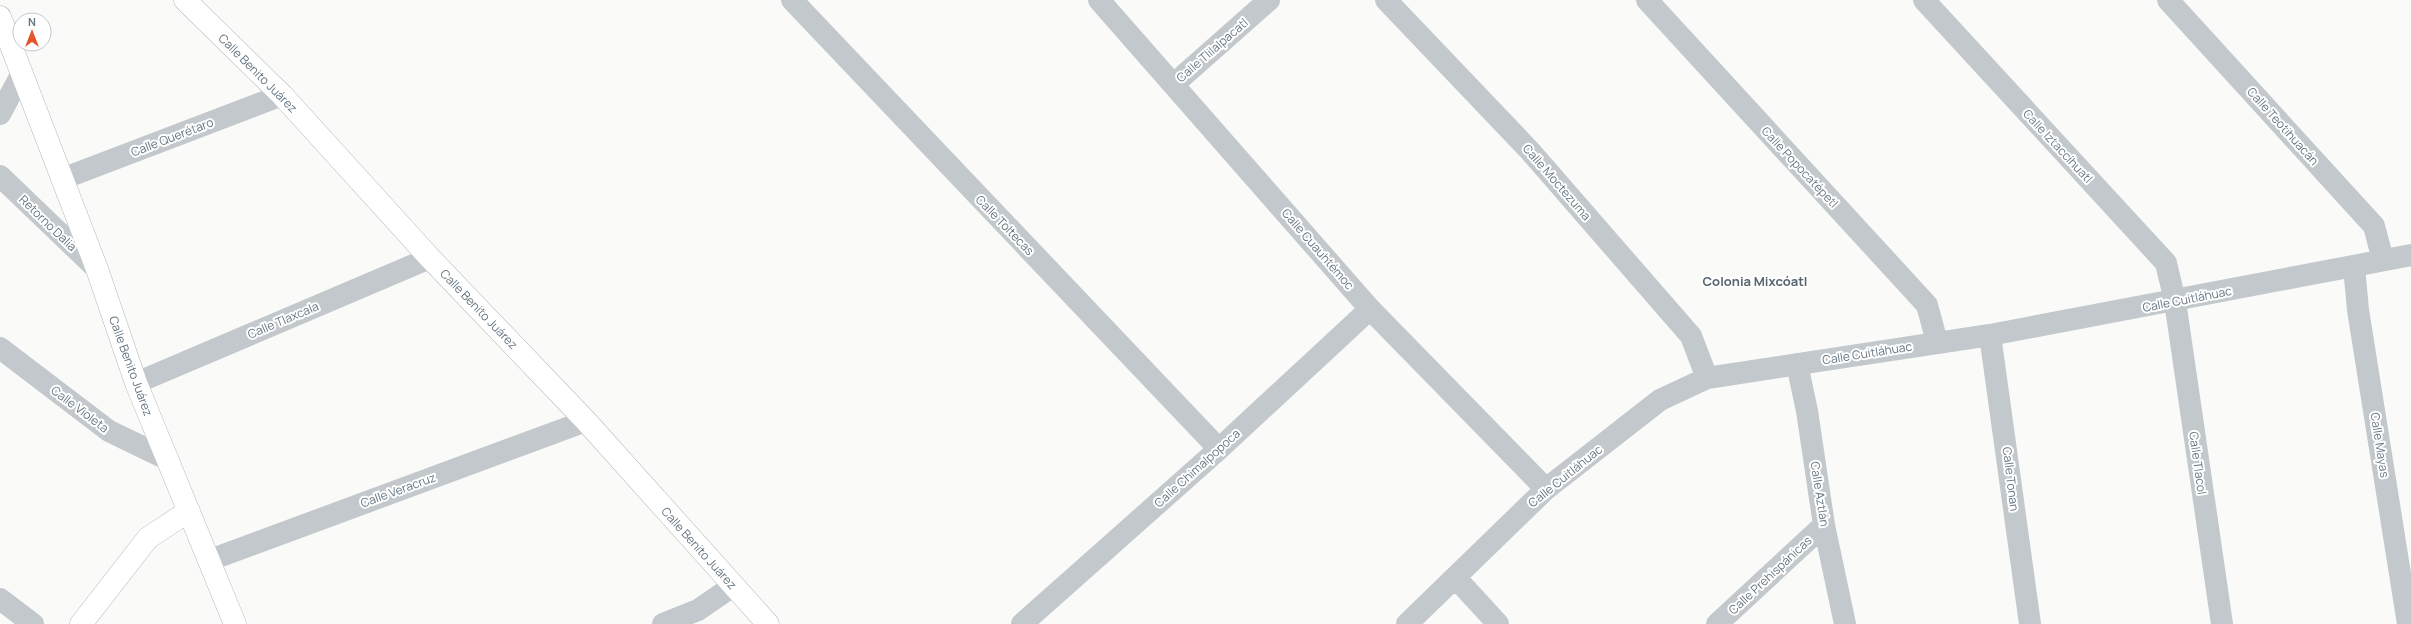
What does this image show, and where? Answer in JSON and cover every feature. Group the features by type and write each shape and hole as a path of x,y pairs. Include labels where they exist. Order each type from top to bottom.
{"street":[{"name":"Calle Benito Juárez","path":"185,0 282,96 430,258 586,421 768,624"},
{"name":"Calle Toltecas","path":"792,0 1219,449"},
{"name":"Calle Cuauhtémoc","path":"1099,0 1370,309 1546,489"},
{"name":"Calle Tlilalpacatl","path":"1174,84 1269,0"},
{"name":"Calle Moctezuma","path":"1386,0 1530,151 1691,336 1707,378"},
{"name":"Calle Popocatépetl","path":"1647,0 1928,305 1937,342"},
{"name":"Calle Iztaccíhuatl","path":"1924,0 2166,263 2175,301"},
{"name":"Calle Teotihuacán","path":"2168,0 2374,226 2383,260"},
{"name":"Calle Benito Juárez","path":"0,17 21,75 97,269 136,383 235,624"},
{"path":"0,114 21,75"},
{"name":"Calle Querétaro","path":"62,179 282,96"},
{"name":"Retorno Dalia","path":"0,176 97,269"},
{"name":"Calle Cuitláhuac","path":"1407,624 1546,489 1660,400 1707,378 1990,335 2411,255"},
{"name":"Calle Tlaxcala","path":"136,383 430,258"},
{"name":"Calle Mayas","path":"2354,266 2360,318 2408,624"},
{"name":"Calle Tlacol","path":"2175,301 2222,624"},
{"name":"Calle Chimalpopoca","path":"1022,624 1219,449 1370,309"},
{"name":"Calle Tonan","path":"1990,335 2030,624"},
{"name":"Calle Violeta","path":"0,348 109,431 167,459"},
{"name":"Calle Aztlán","path":"1797,364 1807,410 1824,525 1845,624"},
{"name":"Calle Veracruz","path":"210,560 586,421"},
{"path":"81,624 148,538 189,511"},
{"name":"Calle Prehispánicas","path":"1717,624 1824,525"},
{"path":"1455,576 1498,624"},
{"path":"663,624 698,610 733,586"},
{"path":"0,599 33,624"}],"district":[{"name":"Colonia Mixcóatl","path":"1755,281"}]}
